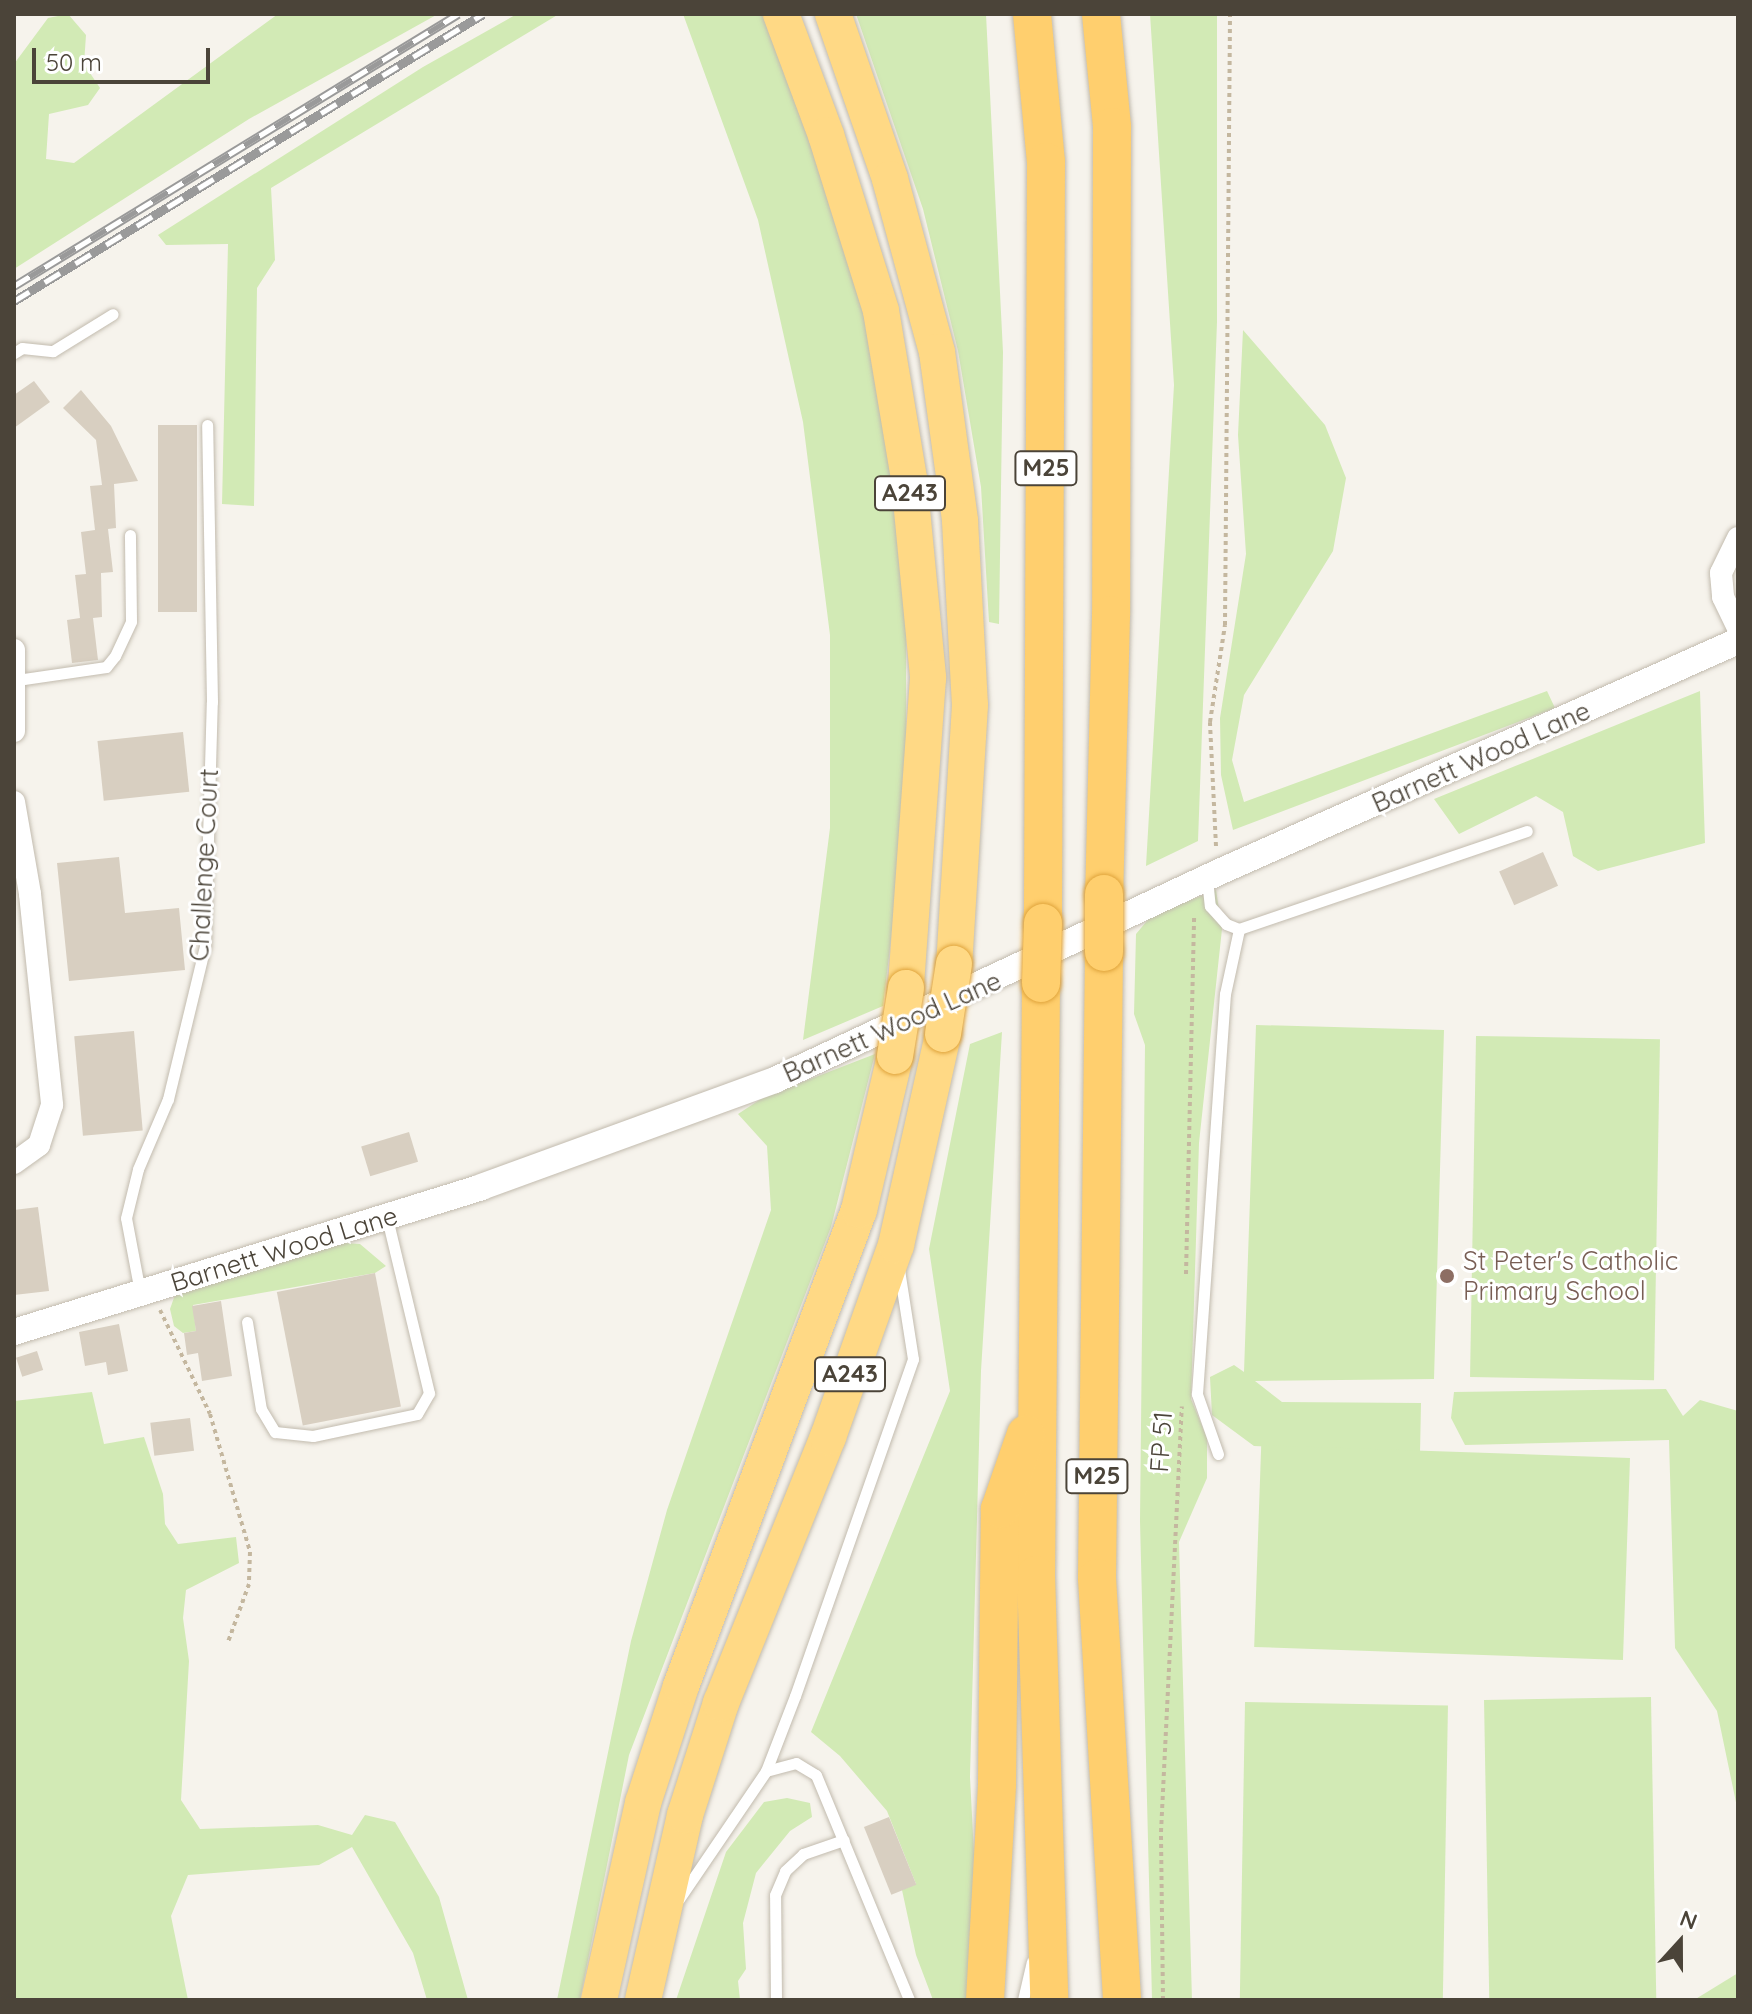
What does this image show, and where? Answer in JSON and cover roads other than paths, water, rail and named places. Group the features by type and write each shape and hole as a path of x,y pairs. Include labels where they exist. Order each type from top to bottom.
{"highway":[{"name":"A243","path":"599,2000 643,1803 681,1686 859,1210 895,1056 906,988 928,678 909,479 881,311 826,135 781,14"},
{"name":"A243","path":"643,2000 654,1935 721,1703 828,1437 896,1245 943,1034 954,964 970,705 960,521 937,352 890,179 833,14"},
{"name":"M25","path":"1032,14 1046,162 1043,923 1035,1409 1043,1913 1049,2000"},
{"name":"M25","path":"1101,14 1112,127 1111,615 1104,894 1097,1578 1122,2000"},
{"name":"M25","path":"985,2000 997,1784 1000,1509 1035,1409"}],"street":[{"path":"1738,538 1721,573 1723,597 1738,628"},
{"name":"Barnett Wood Lane","path":"14,1332 387,1218 775,1080 1207,879 1738,641"},
{"path":"14,650 17,680 14,731"},
{"path":"14,802 30,894 52,1105 39,1145 14,1163"}],"lane":[{"path":"14,353 22,348 53,351 113,314"},
{"name":"Challenge Court","path":"146,1290 126,1218 138,1169 168,1099 205,946 212,702 207,425"},
{"path":"17,680 106,667 115,656 131,621 130,535"},
{"path":"1207,879 1210,906 1226,924 1239,929 1527,831"},
{"path":"1218,1454 1197,1394 1225,994 1239,929"},
{"path":"247,1322 261,1409 275,1432 313,1436 417,1414 429,1393 387,1218"},
{"path":"654,1935 766,1771 913,1359 896,1245"},
{"path":"766,1771 796,1763 816,1775 909,2000"},
{"path":"776,2000 773,1915 780,1883 803,1854 844,1840"},
{"path":"1023,2000 1043,1913"}],"railway":[{"path":"14,286 458,14"},
{"path":"14,301 483,14"}],"place":[{"name":"St Peter's Catholic Primary School","path":"1447,1276"}]}
